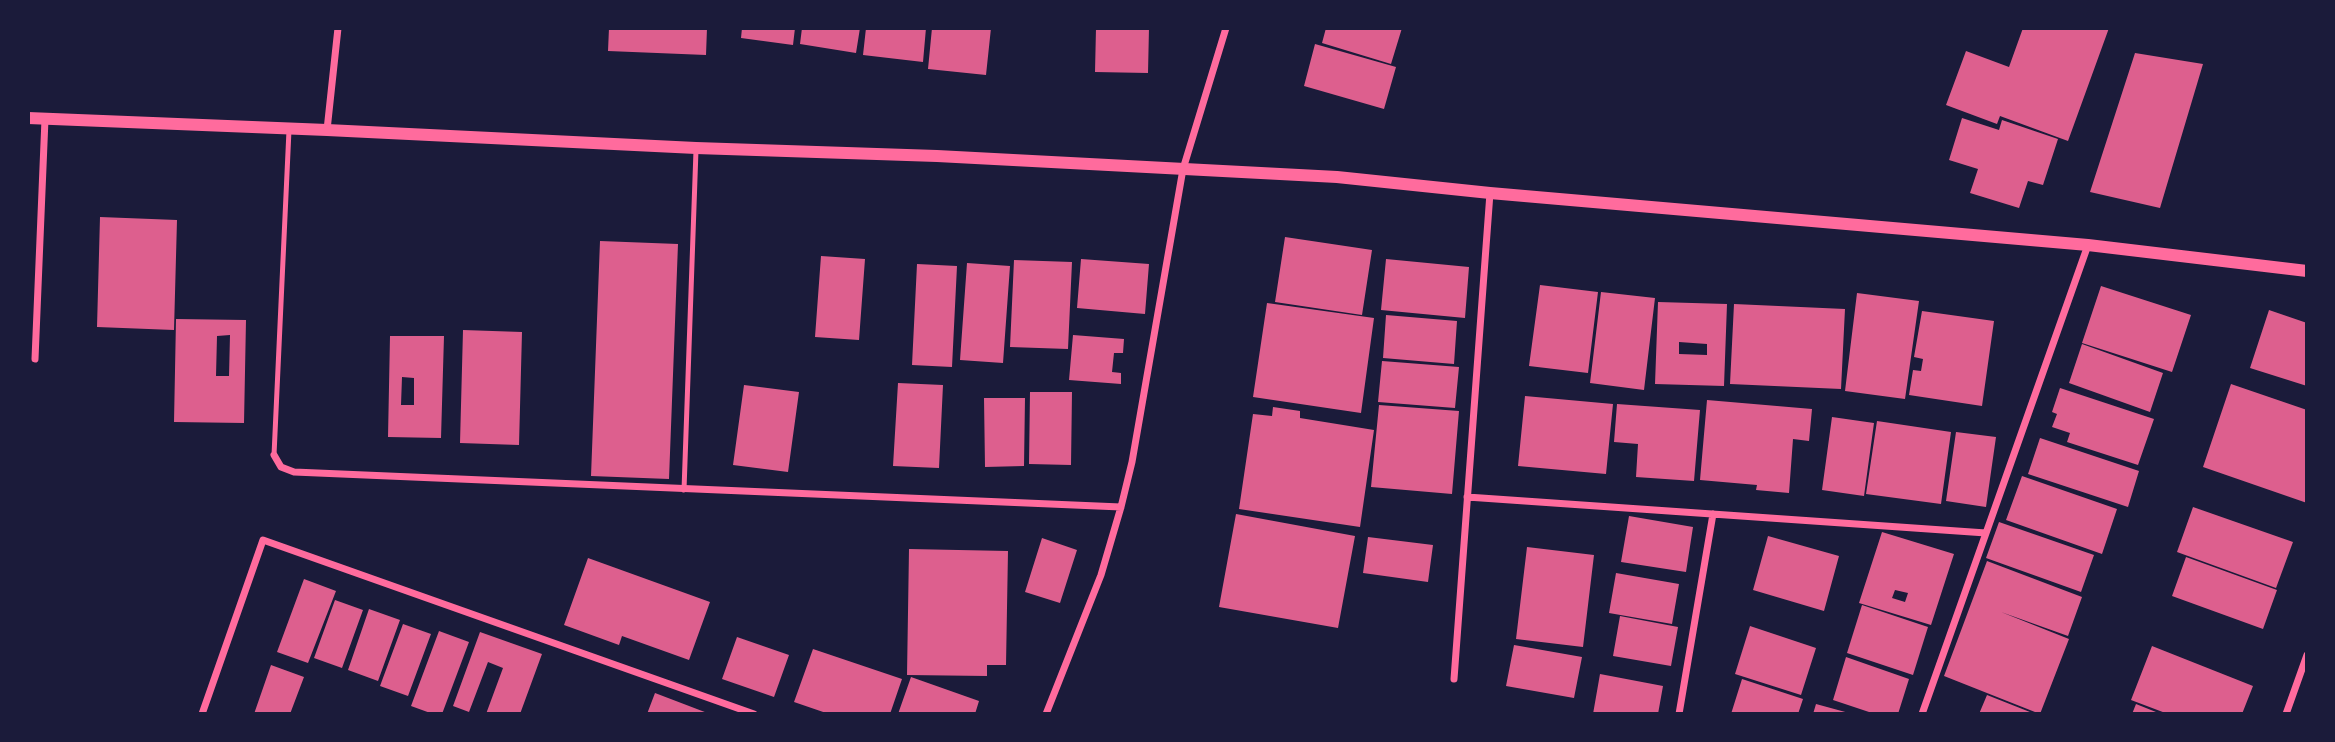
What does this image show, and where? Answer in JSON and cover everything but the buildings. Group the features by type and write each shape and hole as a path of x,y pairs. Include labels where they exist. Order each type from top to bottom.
{"street":[{"path":"327,130 338,28"},
{"path":"1046,714 1101,575 1122,506 1183,169 1226,28"},
{"path":"28,118 937,156 1337,177 1490,193 2088,245 2307,271"},
{"path":"36,359 45,119"},
{"path":"1454,679 1490,193"},
{"path":"1922,714 2088,245"},
{"path":"274,455 281,467 294,472 1122,506"},
{"path":"1467,497 1986,533"},
{"path":"1679,714 1713,514"},
{"path":"202,714 263,540 754,714"},
{"path":"2286,714 2307,655"}],"lane":[{"path":"274,455 289,129"},
{"path":"684,490 696,148"}]}
